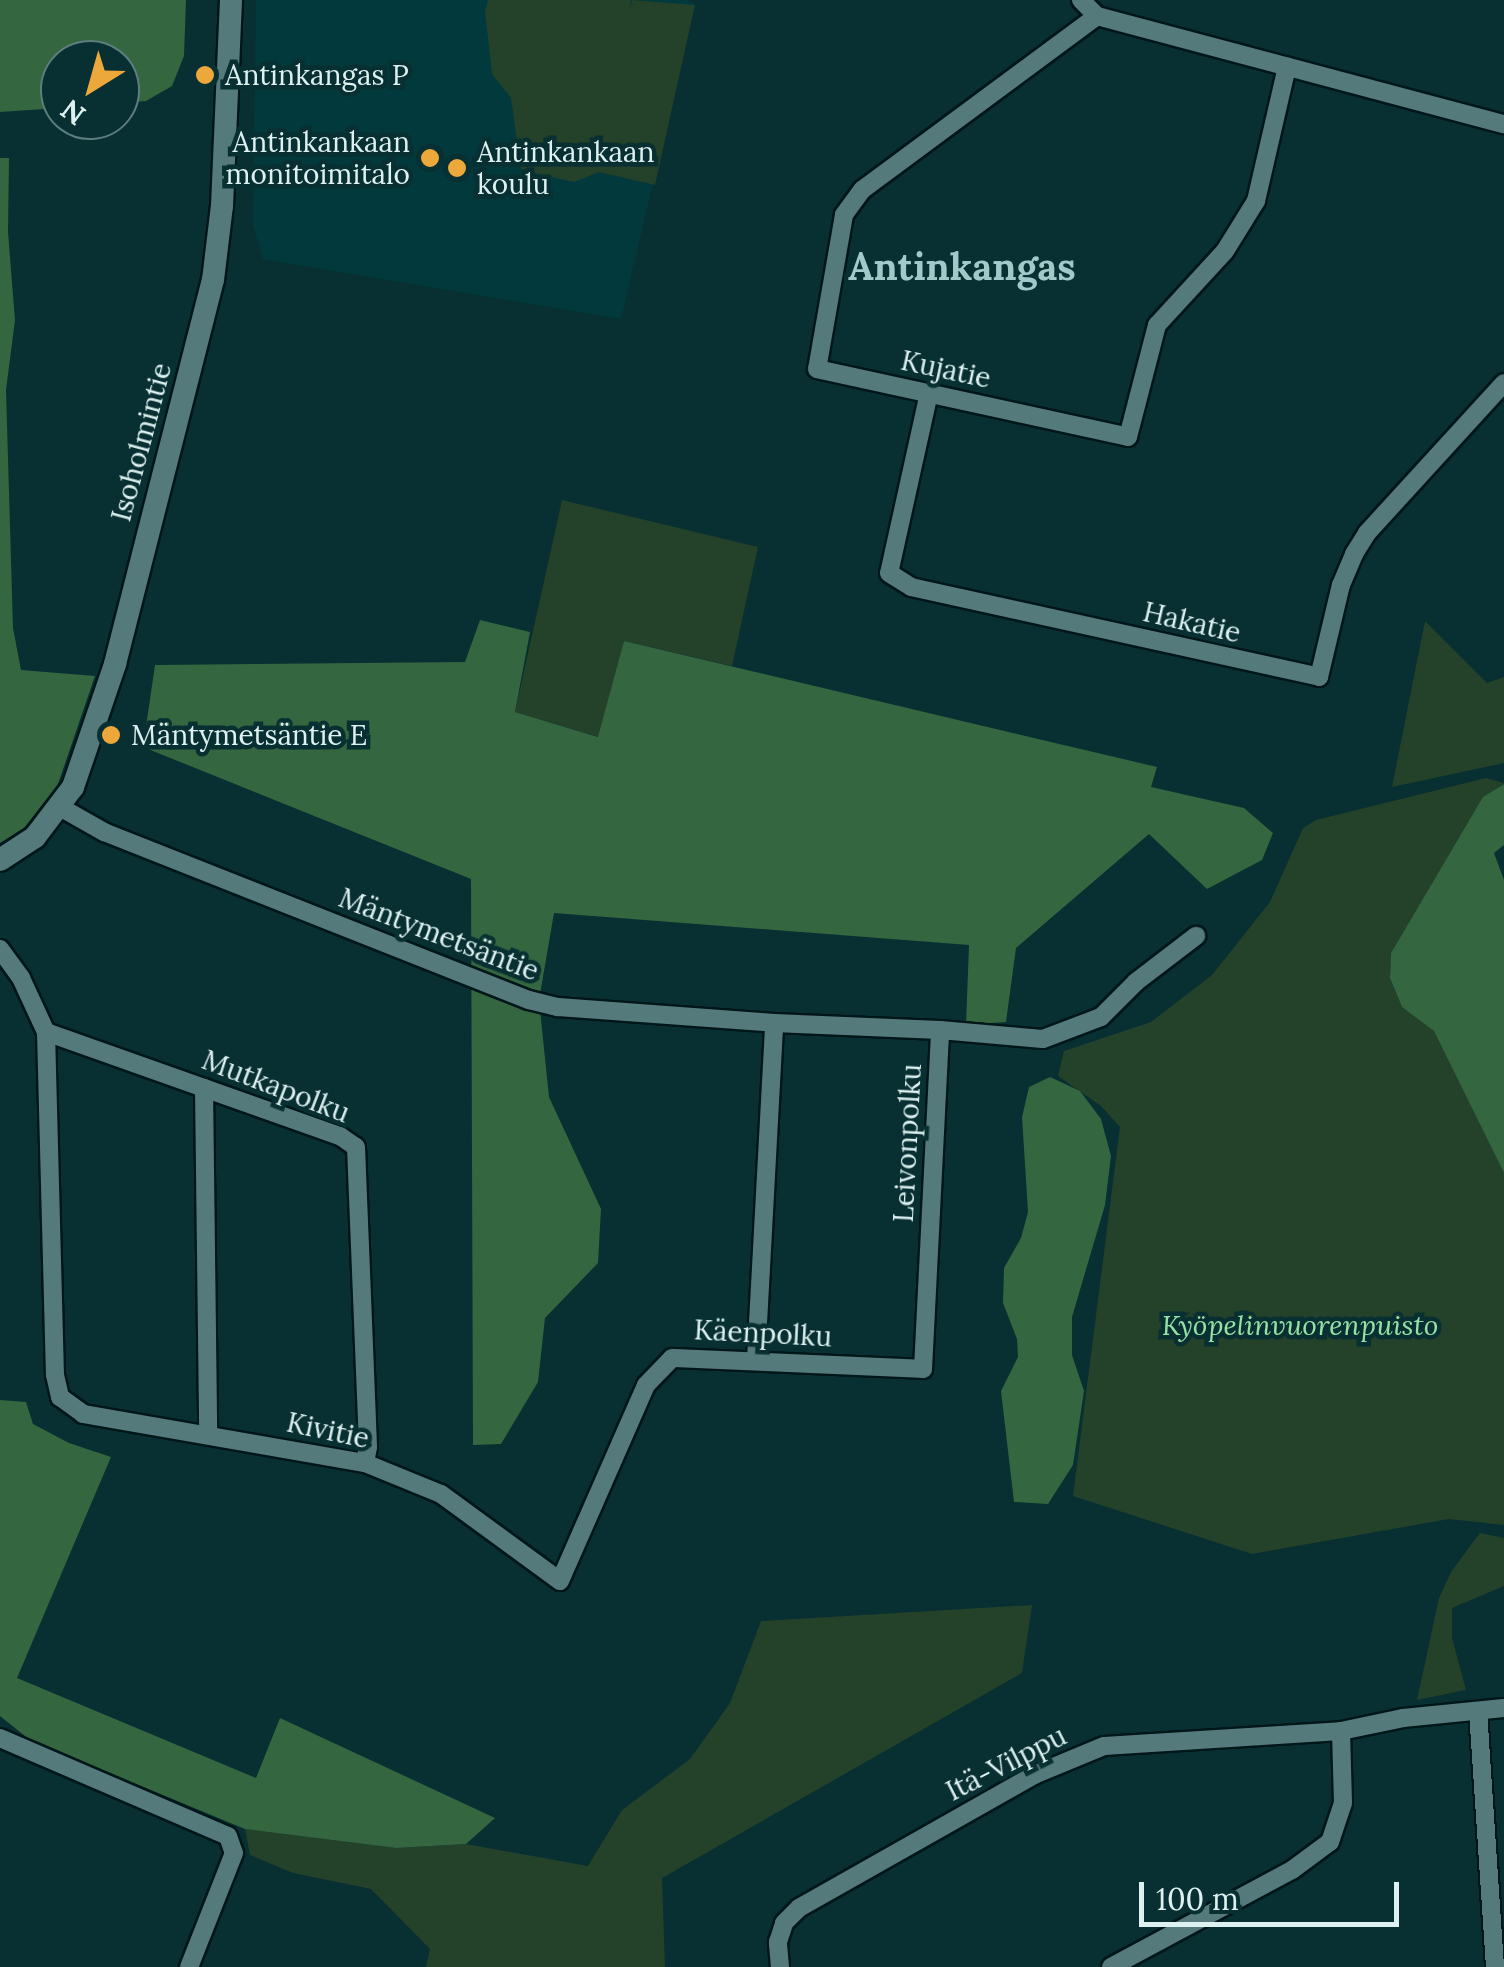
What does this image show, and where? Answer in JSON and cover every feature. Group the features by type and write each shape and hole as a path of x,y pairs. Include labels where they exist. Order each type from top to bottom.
{"street":[{"name":"Isoholmintie","path":"0,860 35,838 60,807 84,762 115,664 213,280 222,206 231,0"},
{"path":"1081,0 1098,16 1504,124"},
{"name":"Kujatie","path":"1098,16 862,190 844,214 817,369 1128,437 1157,325 1225,251 1256,201 1287,67"},
{"name":"Hakatie","path":"929,393 889,573 911,588 1319,677 1341,585 1367,533 1504,383"},
{"name":"Mäntymetsäntie","path":"60,807 104,832 529,1000 558,1007 774,1023 940,1030"},
{"name":"Leivonpolku","path":"923,1369 940,1030 1042,1039 1101,1017 1136,982 1196,936"},
{"path":"0,949 21,978 46,1032"},
{"path":"756,1360 774,1023"},
{"name":"Mutkapolku","path":"46,1032 340,1136 356,1148 367,1408 365,1463"},
{"name":"Kivitie","path":"46,1032 55,1376 60,1397 83,1414 365,1463 441,1494 560,1580"},
{"path":"204,1088 208,1433"},
{"name":"Käenpolku","path":"560,1580 655,1370 672,1358 923,1369"},
{"name":"Itä-Vilppu","path":"780,1967 778,1942 784,1923 800,1908 1034,1774 1104,1746 1341,1730 1504,1708"},
{"path":"1478,1711 1495,1967"},
{"path":"1110,1967 1292,1870 1330,1842 1343,1803 1341,1730"},
{"path":"0,1738 228,1836 234,1853 189,1967"}],"shaded area":[{"name":"Antinkankaan koulu","path":"256,0 688,0 695,5 621,319 263,259 253,226"}],"green space":[{"path":"0,0 186,0 184,56 172,86 140,101 140,40 40,40 40,109 0,112"},
{"path":"488,0 631,0 629,12 632,0 695,5 655,185 599,172 574,182 521,170 511,98 492,74 485,12"},
{"path":"0,158 9,158 8,232 15,320 6,390 13,628 21,670 95,676 57,787 24,828 0,843"},
{"path":"562,500 758,547 732,666 624,641 599,737 515,712"},
{"path":"480,620 530,632 515,712 598,737 624,641 1157,767 1151,787 1244,808 1273,833 1262,860 1207,889 1149,834 1016,948 1006,1022 966,1025 969,945 554,913 539,1000 549,1097 601,1209 598,1263 545,1318 538,1382 501,1444 473,1445 471,879 143,747 155,665 465,662"},
{"path":"1425,621 1487,683 1504,677 1504,763 1392,787"},
{"name":"Kyöpelinvuorenpuisto","path":"1486,778 1504,783 1483,798 1391,953 1390,978 1402,1007 1434,1030 1504,1173 1504,1525 1449,1519 1252,1554 1073,1496 1120,1127 1101,1106 1058,1076 1064,1051 1151,1022 1212,975 1270,902 1303,828 1316,820"},
{"path":"1504,784 1504,845 1494,853 1504,880 1504,1173 1434,1031 1402,1007 1390,978 1391,953 1483,797"},
{"path":"1050,1077 1080,1091 1101,1119 1111,1156 1105,1205 1072,1317 1072,1355 1084,1391 1073,1465 1048,1504 1014,1502 1001,1391 1018,1357 1017,1339 1003,1303 1004,1268 1021,1238 1028,1212 1022,1117 1029,1087"},
{"path":"0,1400 26,1402 33,1424 69,1443 111,1457 17,1678 256,1778 280,1718 495,1818 466,1844 396,1848 245,1829 30,1740 0,1716"},
{"path":"1480,1533 1504,1538 1504,1586 1452,1608 1452,1638 1466,1690 1417,1700 1439,1598 1451,1572"},
{"path":"1032,1605 1022,1673 662,1878 665,1967 426,1967 430,1949 371,1889 293,1873 250,1855 245,1829 396,1848 466,1844 588,1866 622,1810 690,1759 730,1703 761,1621"}],"place":[{"name":"Antinkangas P","path":"205,75"},
{"name":"Antinkankaan monitoimitalo","path":"430,158"},
{"name":"Antinkankaan koulu","path":"457,168"},
{"name":"Mäntymetsäntie E","path":"111,735"}],"district":[{"name":"Antinkangas","path":"962,267"}]}
